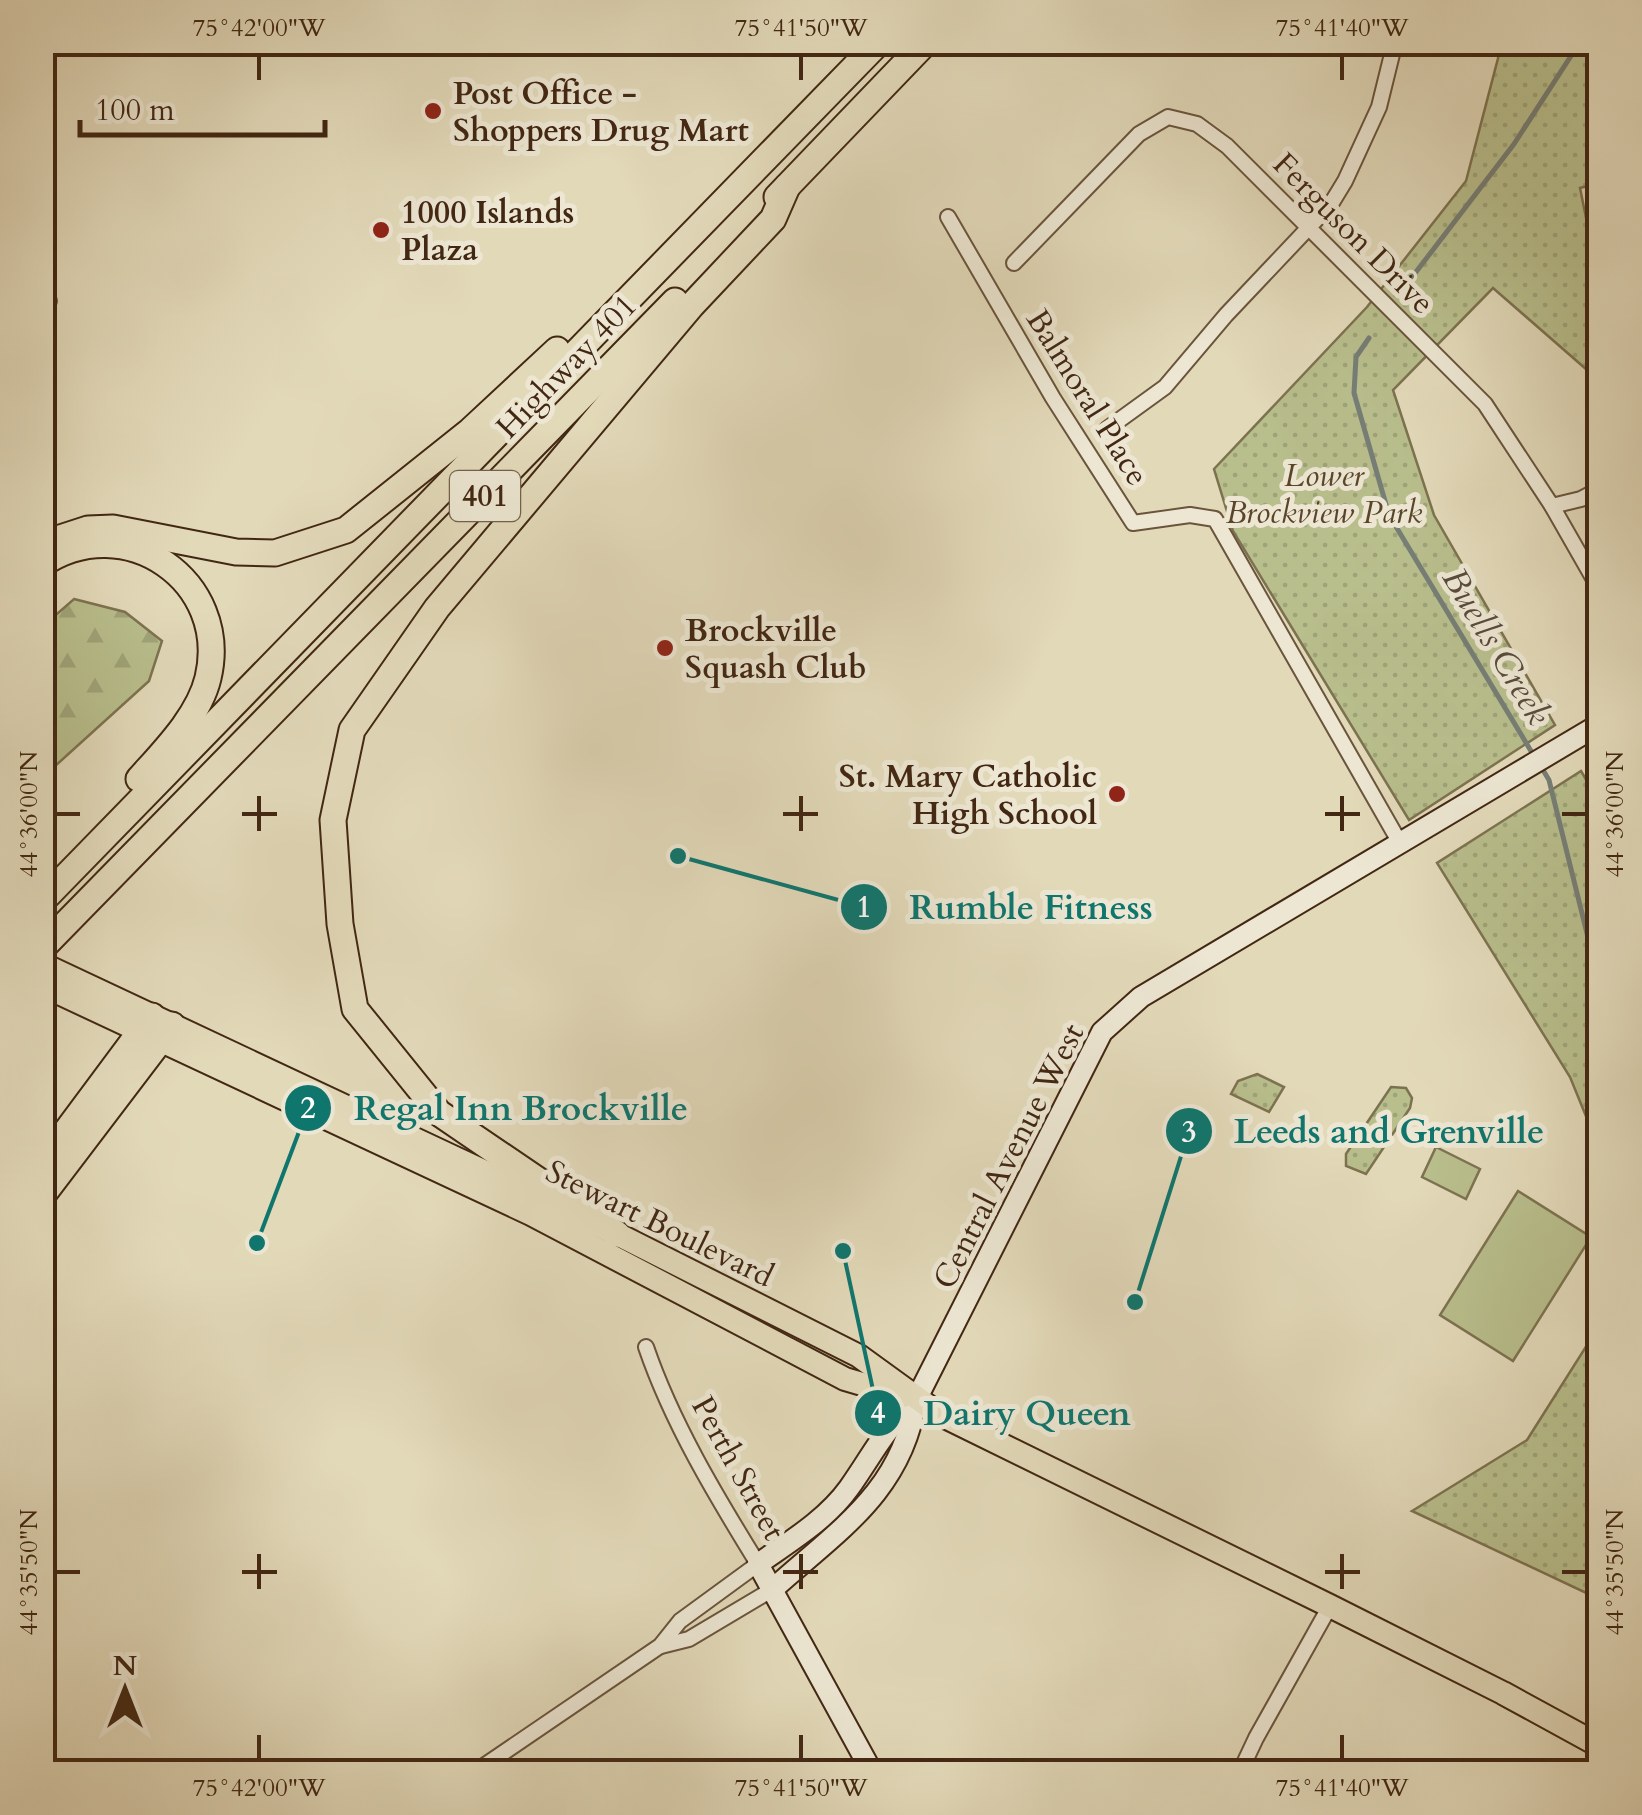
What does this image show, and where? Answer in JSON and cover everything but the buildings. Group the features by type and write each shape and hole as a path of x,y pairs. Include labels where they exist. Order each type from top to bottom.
{"highway":[{"name":"Highway 401","path":"42,901 879,42"},
{"name":"Highway 401","path":"42,948 926,42"},
{"path":"617,1234 439,1113 356,1009 340,924 332,820 352,730 437,608 692,305 773,219 787,187"},
{"path":"42,544 88,529 113,528 236,552 275,553 346,530 470,431 612,299 662,266"},
{"path":"42,564 70,549 107,546 139,549 155,556 176,569 203,609 211,659 207,682 175,738 42,884"},
{"path":"42,1164 157,1028"},
{"path":"42,1196 157,1028"}],"main road":[{"name":"Stewart Boulevard","path":"42,964 84,994 617,1234 859,1356 939,1414 1330,1606 1600,1746"},
{"name":"Stewart Boulevard","path":"42,985 84,994"},
{"name":"Stewart Boulevard","path":"157,1028 531,1214 845,1379 916,1400"}],"street":[{"path":"1107,429 1165,387 1226,315 1311,228 1345,181 1379,108 1395,42"},
{"name":"Ferguson Drive","path":"1014,263 1138,134 1168,117 1198,124 1227,146 1311,228 1484,404 1552,506 1600,590"},
{"name":"Balmoral Place","path":"948,217 1053,398 1133,523 1190,515 1216,519 1400,843"},
{"path":"1552,506 1581,499 1600,489"},
{"name":"Central Avenue West","path":"660,1646 690,1638 773,1589 880,1489 911,1432 916,1400 1102,1032 1140,997 1600,724"},
{"name":"Perth Street","path":"646,1347 684,1434 872,1772"},
{"name":"Central Avenue West","path":"475,1772 660,1646 680,1621 819,1520 848,1490 891,1422 916,1400"},
{"path":"1240,1772 1330,1606"}],"green space":[{"name":"Lower Brockview Park","path":"1502,43 1599,43 1599,183 1580,188 1599,282 1599,372 1594,376 1493,288 1393,390 1434,515 1555,725 1409,820 1233,531 1214,469 1367,307 1466,181"},
{"path":"74,599 125,612 162,641 149,681 43,777 43,626"},
{"path":"1581,771 1600,803 1599,1148 1570,1077 1437,863"},
{"path":"1257,1074 1284,1087 1269,1112 1231,1094 1238,1081"},
{"path":"1391,1087 1406,1088 1412,1098 1410,1108 1366,1174 1346,1166 1346,1154"},
{"path":"1436,1147 1480,1169 1466,1199 1422,1177"},
{"path":"1518,1191 1591,1237 1513,1361 1440,1315"},
{"path":"1599,1326 1599,1599 1412,1511 1527,1440"}],"waterway":[{"name":"Buells Creek","path":"1406,285 1514,144 1580,42"},
{"name":"Buells Creek","path":"1369,338 1356,357 1354,393 1389,515 1534,756"},
{"name":"Buells Creek","path":"1540,765 1549,780 1600,986"}],"place":[{"name":"Post Office - Shoppers Drug Mart","path":"433,111"},
{"name":"1000 Islands Plaza","path":"381,230"},
{"name":"Brockville Squash Club","path":"665,648"},
{"name":"St. Mary Catholic High School","path":"1117,794"},
{"name":"Rumble Fitness","path":"678,856"},
{"name":"Regal Inn Brockville","path":"257,1243"},
{"name":"Dairy Queen","path":"843,1251"},
{"name":"Leeds and Grenville","path":"1135,1302"}]}
